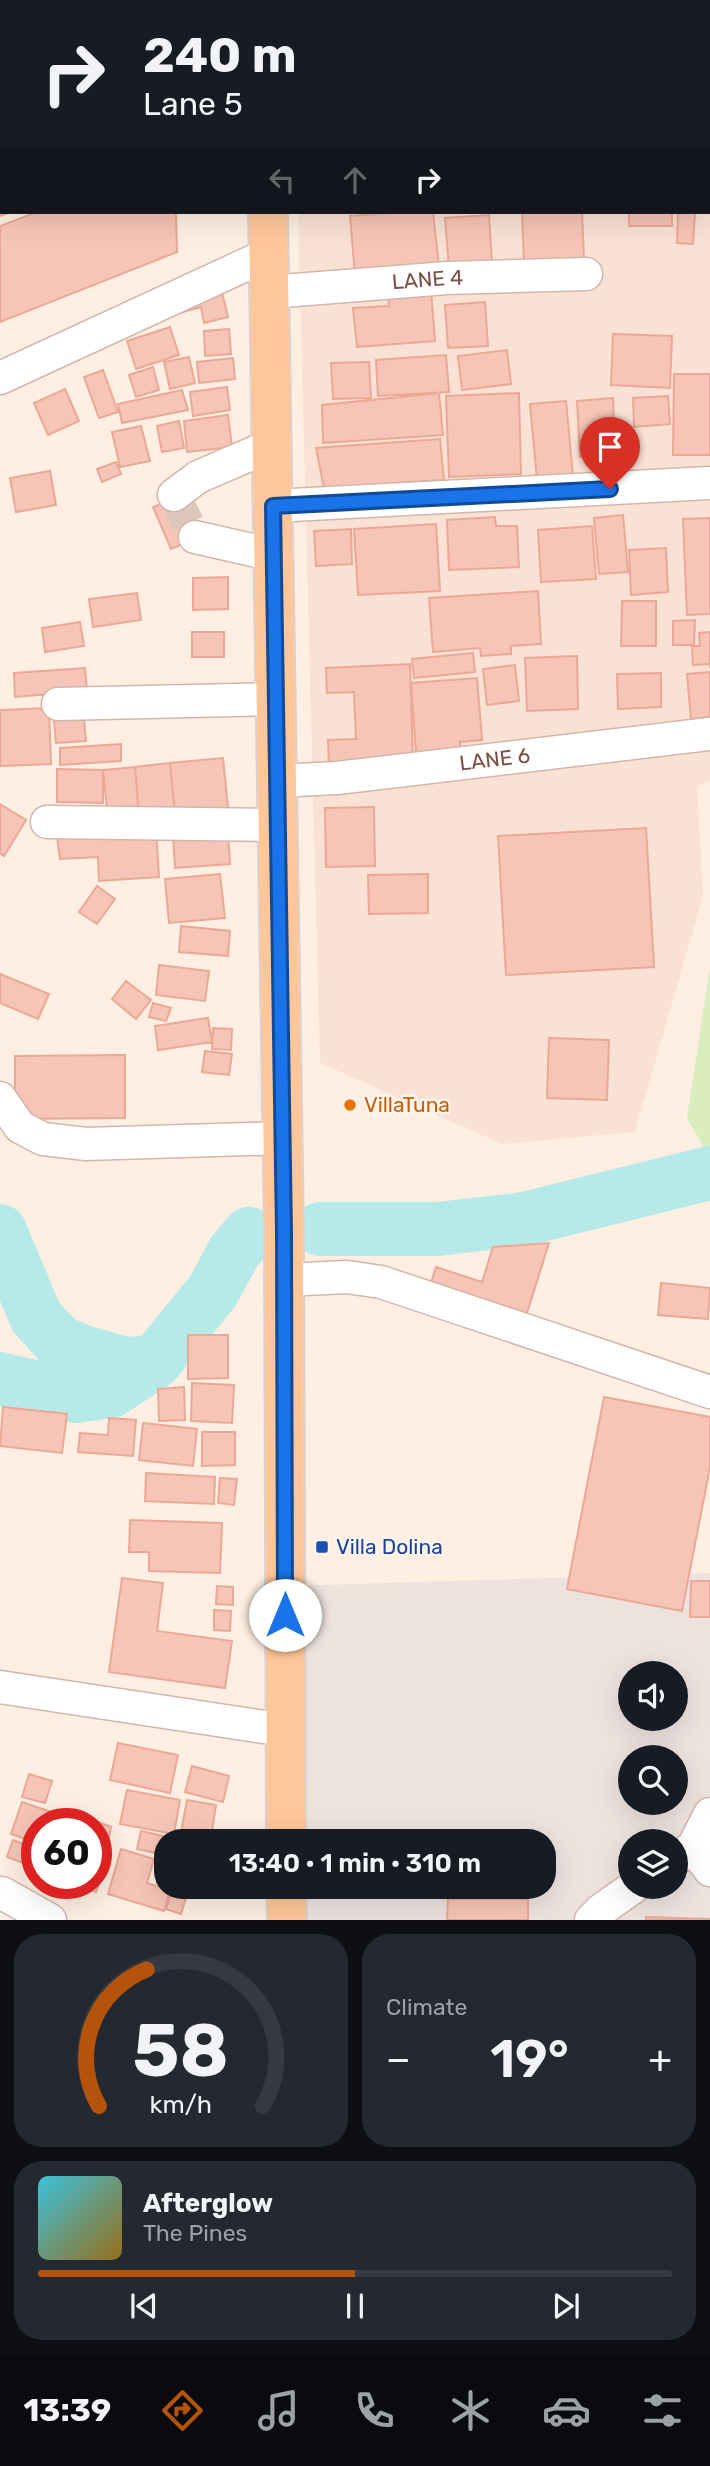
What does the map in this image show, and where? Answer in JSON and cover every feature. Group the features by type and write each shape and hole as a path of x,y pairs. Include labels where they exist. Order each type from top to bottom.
{"main road":[{"path":"268,214 284,1280 286,1829"},
{"path":"286,1899 287,1920"}],"street":[{"path":"0,378 269,254"},
{"name":"LANE 4","path":"270,292 447,278 586,274"},
{"path":"174,495 198,477 272,445"},
{"path":"273,506 710,483"},
{"path":"195,537 274,555"},
{"path":"58,704 276,699"},
{"name":"LANE 6","path":"277,781 337,778 710,734"},
{"path":"47,822 278,825"},
{"path":"0,1098 20,1127 43,1139 86,1144 282,1139"},
{"path":"284,1280 347,1277 381,1282 710,1392"},
{"path":"0,1687 284,1730"},
{"path":"693,1859 710,1814"},
{"path":"2,1893 50,1920"},
{"path":"591,1920 618,1898"}],"shaded area":[{"path":"298,214 710,214 710,781 697,786 703,896 635,1132 502,1144 320,1063"},
{"path":"710,1573 710,1920 291,1920 291,1899 556,1899 556,1829 290,1829 288,1586"}],"green space":[{"path":"710,966 710,1158 687,1118"}],"building":[{"path":"32,214 176,214 177,252 0,322 0,226"},
{"path":"433,214 439,267 355,275 350,216"},
{"path":"522,214 582,214 584,259 524,262"},
{"path":"629,214 672,214 672,226 629,226"},
{"path":"678,214 695,214 693,244 677,243"},
{"path":"489,215 492,265 449,268 445,218"},
{"path":"431,291 435,341 357,347 353,308 389,306 388,294"},
{"path":"222,292 228,317 204,323 201,307 179,313"},
{"path":"485,302 488,346 448,348 445,305"},
{"path":"170,327 179,355 136,369 127,341"},
{"path":"229,329 231,354 205,356 204,331"},
{"path":"613,334 672,336 670,388 611,385"},
{"path":"507,350 511,384 462,390 458,356"},
{"path":"446,355 449,392 378,396 376,360"},
{"path":"189,357 195,383 170,389 164,362"},
{"path":"233,358 235,379 199,383 197,362"},
{"path":"369,362 371,398 333,399 331,363"},
{"path":"153,367 159,390 136,397 129,375"},
{"path":"103,370 118,412 99,418 84,377"},
{"path":"674,374 710,374 710,455 673,455"},
{"path":"227,387 230,410 193,416 190,392"},
{"path":"65,389 79,421 48,435 34,403"},
{"path":"182,390 188,410 122,423 118,404"},
{"path":"439,393 443,435 323,443 322,405"},
{"path":"519,393 521,474 449,477 446,396"},
{"path":"668,396 670,424 634,427 633,398"},
{"path":"613,398 615,455 580,457 577,401"},
{"path":"566,401 573,476 537,479 530,404"},
{"path":"228,415 232,447 187,452 184,421"},
{"path":"179,421 184,448 162,452 157,426"},
{"path":"141,426 150,461 120,467 112,432"},
{"path":"440,439 444,480 324,488 316,448"},
{"path":"116,462 121,474 102,482 97,469"},
{"path":"50,471 56,505 16,512 10,478"},
{"path":"173,499 190,541 171,549 153,507"},
{"path":"623,515 628,572 599,574 594,518"},
{"path":"495,517 496,526 517,526 519,567 449,570 447,520"},
{"path":"710,518 710,614 687,615 683,519"},
{"path":"436,524 440,591 358,595 354,529"},
{"path":"592,526 596,579 541,582 538,530"},
{"path":"351,529 352,564 316,566 314,531"},
{"path":"666,548 668,592 631,595 629,550"},
{"path":"228,577 228,609 193,610 193,578"},
{"path":"538,591 541,644 511,646 511,654 481,656 480,648 433,652 429,598"},
{"path":"137,593 141,620 93,627 89,599"},
{"path":"622,601 656,601 656,646 621,646"},
{"path":"695,620 694,645 673,645 673,621"},
{"path":"80,622 84,646 45,652 42,628"},
{"path":"192,632 224,632 224,657 192,657"},
{"path":"710,632 710,664 693,665 692,646 700,646 699,633"},
{"path":"473,653 475,672 414,678 412,659"},
{"path":"577,656 578,709 527,711 525,658"},
{"path":"410,664 413,762 329,766 328,740 356,739 354,692 327,693 326,668"},
{"path":"515,665 519,701 487,705 483,669"},
{"path":"85,668 87,691 15,697 14,673"},
{"path":"710,672 710,717 691,719 687,674"},
{"path":"661,673 661,707 618,709 617,674"},
{"path":"477,678 482,740 460,742 460,748 416,752 411,683"},
{"path":"49,708 51,764 0,766 0,710"},
{"path":"83,708 86,741 56,743 53,710"},
{"path":"121,744 121,761 60,765 60,748"},
{"path":"223,758 228,808 175,813 170,763"},
{"path":"170,763 175,813 139,817 135,767"},
{"path":"135,767 139,817 108,819 103,770"},
{"path":"57,769 103,770 103,803 57,802"},
{"path":"0,804 26,820 4,856 0,853"},
{"path":"374,807 375,866 326,867 325,808"},
{"path":"646,828 654,967 506,975 498,836"},
{"path":"156,829 159,877 99,881 98,857 60,859 57,837"},
{"path":"228,833 230,864 175,868 173,836"},
{"path":"220,874 225,918 169,923 165,879"},
{"path":"428,874 428,913 369,914 368,875"},
{"path":"97,886 115,899 97,924 79,912"},
{"path":"181,926 230,931 228,956 179,952"},
{"path":"159,965 209,971 205,1001 156,995"},
{"path":"0,974 49,994 38,1019 0,1003"},
{"path":"126,981 151,1000 136,1019 112,999"},
{"path":"153,1003 171,1008 166,1021 149,1017"},
{"path":"208,1018 212,1042 158,1050 155,1026"},
{"path":"213,1028 232,1029 231,1050 212,1049"},
{"path":"549,1038 609,1040 607,1100 547,1098"},
{"path":"205,1051 232,1054 229,1075 202,1072"},
{"path":"125,1055 125,1118 15,1119 15,1056"},
{"path":"549,1243 527,1313 431,1283 436,1267 482,1282 493,1247"},
{"path":"661,1283 710,1288 708,1319 658,1315"},
{"path":"188,1335 228,1335 228,1378 188,1379"},
{"path":"192,1383 234,1385 232,1423 191,1421"},
{"path":"184,1387 185,1420 159,1421 158,1389"},
{"path":"604,1397 710,1417 710,1467 682,1611 567,1589"},
{"path":"3,1407 67,1414 62,1453 0,1446"},
{"path":"109,1418 136,1420 133,1456 78,1452 80,1433 108,1435"},
{"path":"143,1423 197,1429 193,1466 139,1460"},
{"path":"202,1432 235,1432 235,1465 202,1466"},
{"path":"146,1473 215,1477 214,1504 145,1501"},
{"path":"220,1478 237,1479 234,1505 218,1503"},
{"path":"130,1520 222,1523 220,1573 149,1571 149,1552 129,1552"},
{"path":"122,1578 163,1583 157,1631 232,1641 225,1688 109,1672"},
{"path":"691,1581 710,1581 710,1617 690,1617"},
{"path":"217,1586 233,1587 233,1605 216,1604"},
{"path":"214,1610 231,1611 230,1631 214,1630"},
{"path":"118,1743 178,1755 170,1793 110,1780"},
{"path":"192,1766 229,1776 223,1802 185,1792"},
{"path":"29,1774 52,1781 45,1803 22,1797"},
{"path":"127,1790 180,1800 175,1829 154,1830 120,1824"},
{"path":"187,1800 216,1805 212,1829 182,1829"},
{"path":"22,1802 40,1808 21,1808 21,1837 11,1834"},
{"path":"141,1831 154,1834 154,1853 137,1849"},
{"path":"13,1840 21,1843 21,1862 7,1857"},
{"path":"121,1849 154,1859 147,1883 154,1885 154,1899 167,1899 164,1911 112,1895 112,1880"},
{"path":"169,1899 186,1899 181,1914 166,1909"},
{"path":"448,1899 528,1899 528,1920 447,1920"},
{"path":"646,1917 710,1919 710,1920 646,1920"}],"waterway":[{"path":"320,1229 438,1229 524,1219 710,1173"},
{"path":"0,1231 36,1317 59,1342 126,1364 155,1362"},
{"path":"0,1379 75,1396 111,1391 155,1362 213,1291 234,1252 249,1234"}],"tunnel":[{"path":"174,495 195,537"}],"place":[{"name":"VillaTuna","path":"350,1105"},
{"name":"Villa Dolina","path":"322,1547"}],"route":[{"path":"285,1615 284,1233 273,506 610,489"}]}
